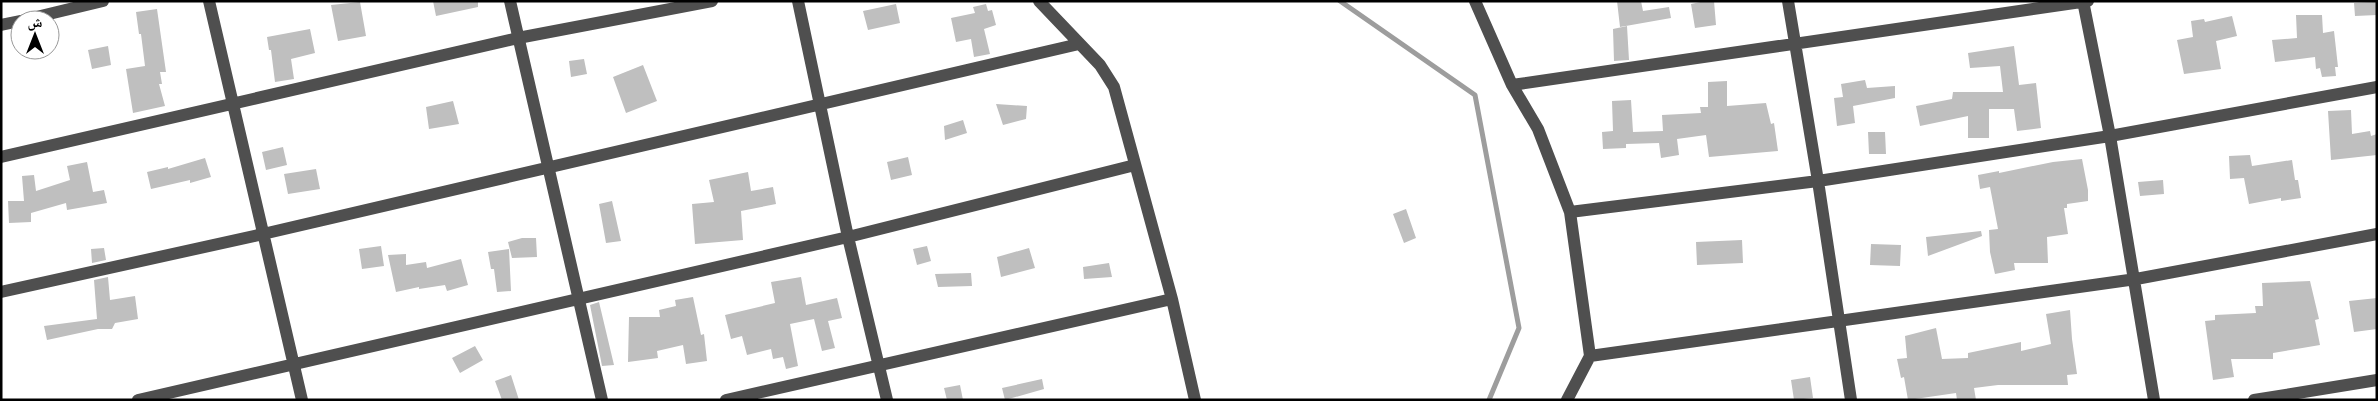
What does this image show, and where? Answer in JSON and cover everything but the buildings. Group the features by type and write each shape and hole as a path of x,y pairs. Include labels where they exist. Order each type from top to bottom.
{"street":[{"path":"60,11 103,1"},
{"path":"209,1 302,400"},
{"path":"510,1 602,400"},
{"path":"1,157 518,38 712,1"},
{"path":"798,1 848,237 886,400"},
{"path":"1039,1 1100,65 1114,87 1172,299 1195,400"},
{"path":"1048,1 1052,15"},
{"path":"1475,1 1512,85 1538,129 1570,212 1590,356 1567,400"},
{"path":"1788,1 1818,181 1851,400"},
{"path":"1512,85 2085,2 2136,279 2154,400"},
{"path":"1,292 263,234 1079,44"},
{"path":"1570,212 1818,181 2110,136 2377,88"},
{"path":"138,400 848,237 1135,165"},
{"path":"1590,356 2136,279 2377,234"},
{"path":"726,400 877,364 1172,299"},
{"path":"2254,400 2377,380"}],"waterway":[{"path":"1340,1 1475,95 1519,328 1489,400"}]}
